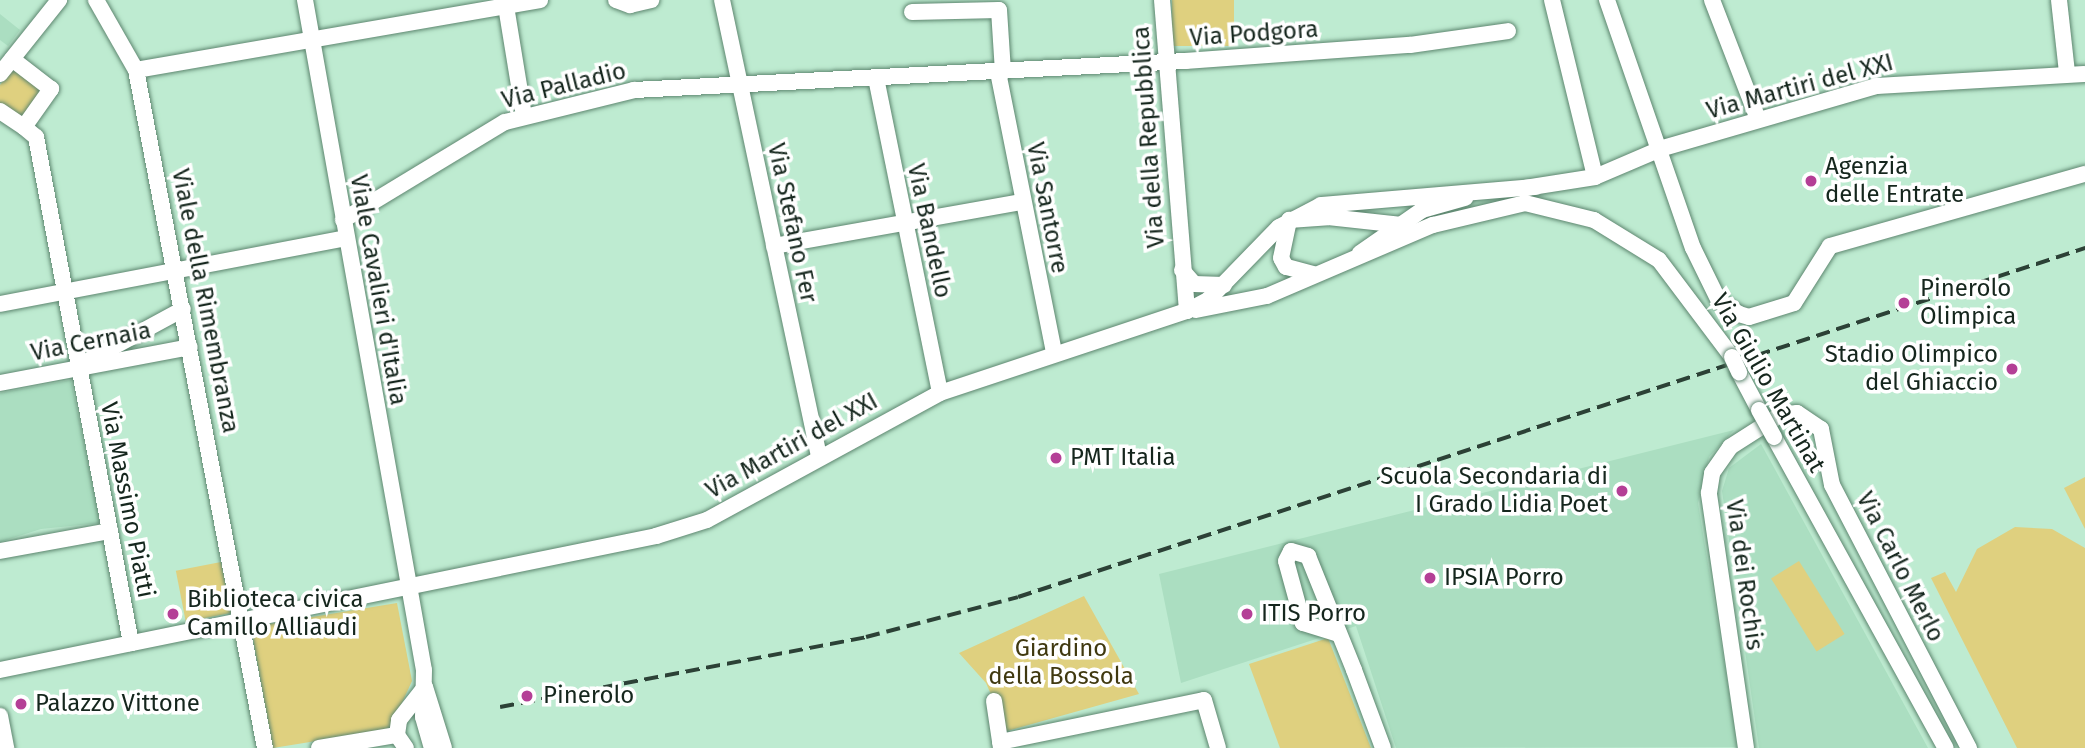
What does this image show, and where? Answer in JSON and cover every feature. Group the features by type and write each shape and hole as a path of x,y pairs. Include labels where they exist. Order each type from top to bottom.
{"street":[{"path":"0,74 60,0"},
{"name":"Viale della Rimembranza","path":"96,0 136,70 178,268 183,309 265,748"},
{"name":"Viale Cavalieri d'Italia","path":"305,0 425,687"},
{"path":"136,70 506,3 540,0"},
{"path":"617,0 630,5 651,0"},
{"name":"Via Stefano Fer","path":"722,0 819,456"},
{"name":"Via della Repubblica","path":"1162,0 1187,311"},
{"path":"1552,0 1595,177"},
{"path":"1607,0 1663,148 1693,248 1726,307 1749,317 1786,309 1830,246 2085,174"},
{"path":"1712,0 1758,119"},
{"path":"2059,0 2067,73"},
{"path":"506,3 524,116"},
{"path":"912,12 999,10 1001,72"},
{"name":"Via Podgora","path":"738,85 1001,72 1410,46 1508,31"},
{"path":"0,111 24,127 51,89 12,59"},
{"name":"Via Santorre","path":"1001,72 1021,202 1054,353"},
{"name":"Via Martiri del XXI","path":"1360,253 1398,225 1447,202 1595,177 1663,148 1758,119 1906,81 2085,74"},
{"name":"Via Bandello","path":"876,78 903,223 940,393"},
{"name":"Via Palladio","path":"343,220 460,144 524,116 634,90 738,85"},
{"name":"Via Massimo Piatti","path":"24,127 36,136 131,643"},
{"name":"Via Martiri del XXI","path":"1187,311 1224,285 1289,220 1321,205 1355,200 1535,187"},
{"path":"774,246 1021,202"},
{"name":"Via Giulio Martinat","path":"1433,225 1525,203 1594,220 1659,260 1735,364 1946,748"},
{"path":"1313,274 1286,267 1281,258 1289,220 1328,217 1398,225 1433,225"},
{"name":"Via Martiri del XXI","path":"0,670 409,588 707,520 819,456 940,393 1187,311 1234,306 1433,225"},
{"path":"0,304 346,238"},
{"name":"Via della Repubblica","path":"1182,270 1195,284 1224,285"},
{"path":"79,367 183,309"},
{"name":"Via Cernaia","path":"0,383 190,347"},
{"name":"Via dei Rochis","path":"1746,748 1709,493 1713,473 1730,447 1780,415 1797,413"},
{"name":"Via Carlo Merlo","path":"1797,413 1821,429 1832,485 1969,748"},
{"path":"0,551 110,531"},
{"path":"1339,634 1303,622 1286,561 1291,551 1308,556 1339,634 1383,748"},
{"path":"319,748 396,740 405,708 425,687"},
{"path":"425,687 423,724 432,748"},
{"path":"425,687 444,748"},
{"path":"994,701 1000,745 1204,700 1218,748"},
{"path":"0,716 6,748"}],"shaded area":[{"path":"0,14 20,30 8,46 0,40"},
{"path":"71,380 100,523 41,529 0,542 0,393"},
{"path":"1734,430 1709,457 1698,503 1738,747 1396,748 1356,626 1181,683 1159,574"},
{"path":"1761,444 1928,748 1759,748 1722,491 1729,468"}],"green space":[{"path":"1172,0 1234,0 1234,46 1172,46"},
{"path":"12,69 45,92 23,122 0,106 0,85"},
{"path":"2085,477 2085,529 2064,488"},
{"path":"2015,527 2052,529 2085,548 2085,748 2017,748 1931,578 1945,572 1956,592 1977,549"},
{"path":"1799,561 1845,634 1817,651 1771,578"},
{"path":"221,562 231,613 186,622 176,571"},
{"name":"Giardino della Bossola","path":"1084,596 1139,694 1007,731 986,683 959,653"},
{"path":"397,603 412,681 390,729 273,748 251,627"},
{"path":"1328,638 1371,748 1280,748 1249,664"}],"railway":[{"path":"500,707 866,637 1018,597 2085,248"}],"place":[{"name":"Agenzia delle Entrate","path":"1811,181"},
{"name":"Pinerolo Olimpica","path":"1904,303"},
{"name":"Stadio Olimpico del Ghiaccio","path":"2012,369"},
{"name":"PMT Italia","path":"1056,458"},
{"name":"Scuola Secondaria di I Grado Lidia Poet","path":"1622,491"},
{"name":"IPSIA Porro","path":"1430,578"},
{"name":"Biblioteca civica Camillo Alliaudi","path":"173,614"},
{"name":"ITIS Porro","path":"1247,614"},
{"name":"Pinerolo","path":"527,696"},
{"name":"Palazzo Vittone","path":"21,704"}]}
